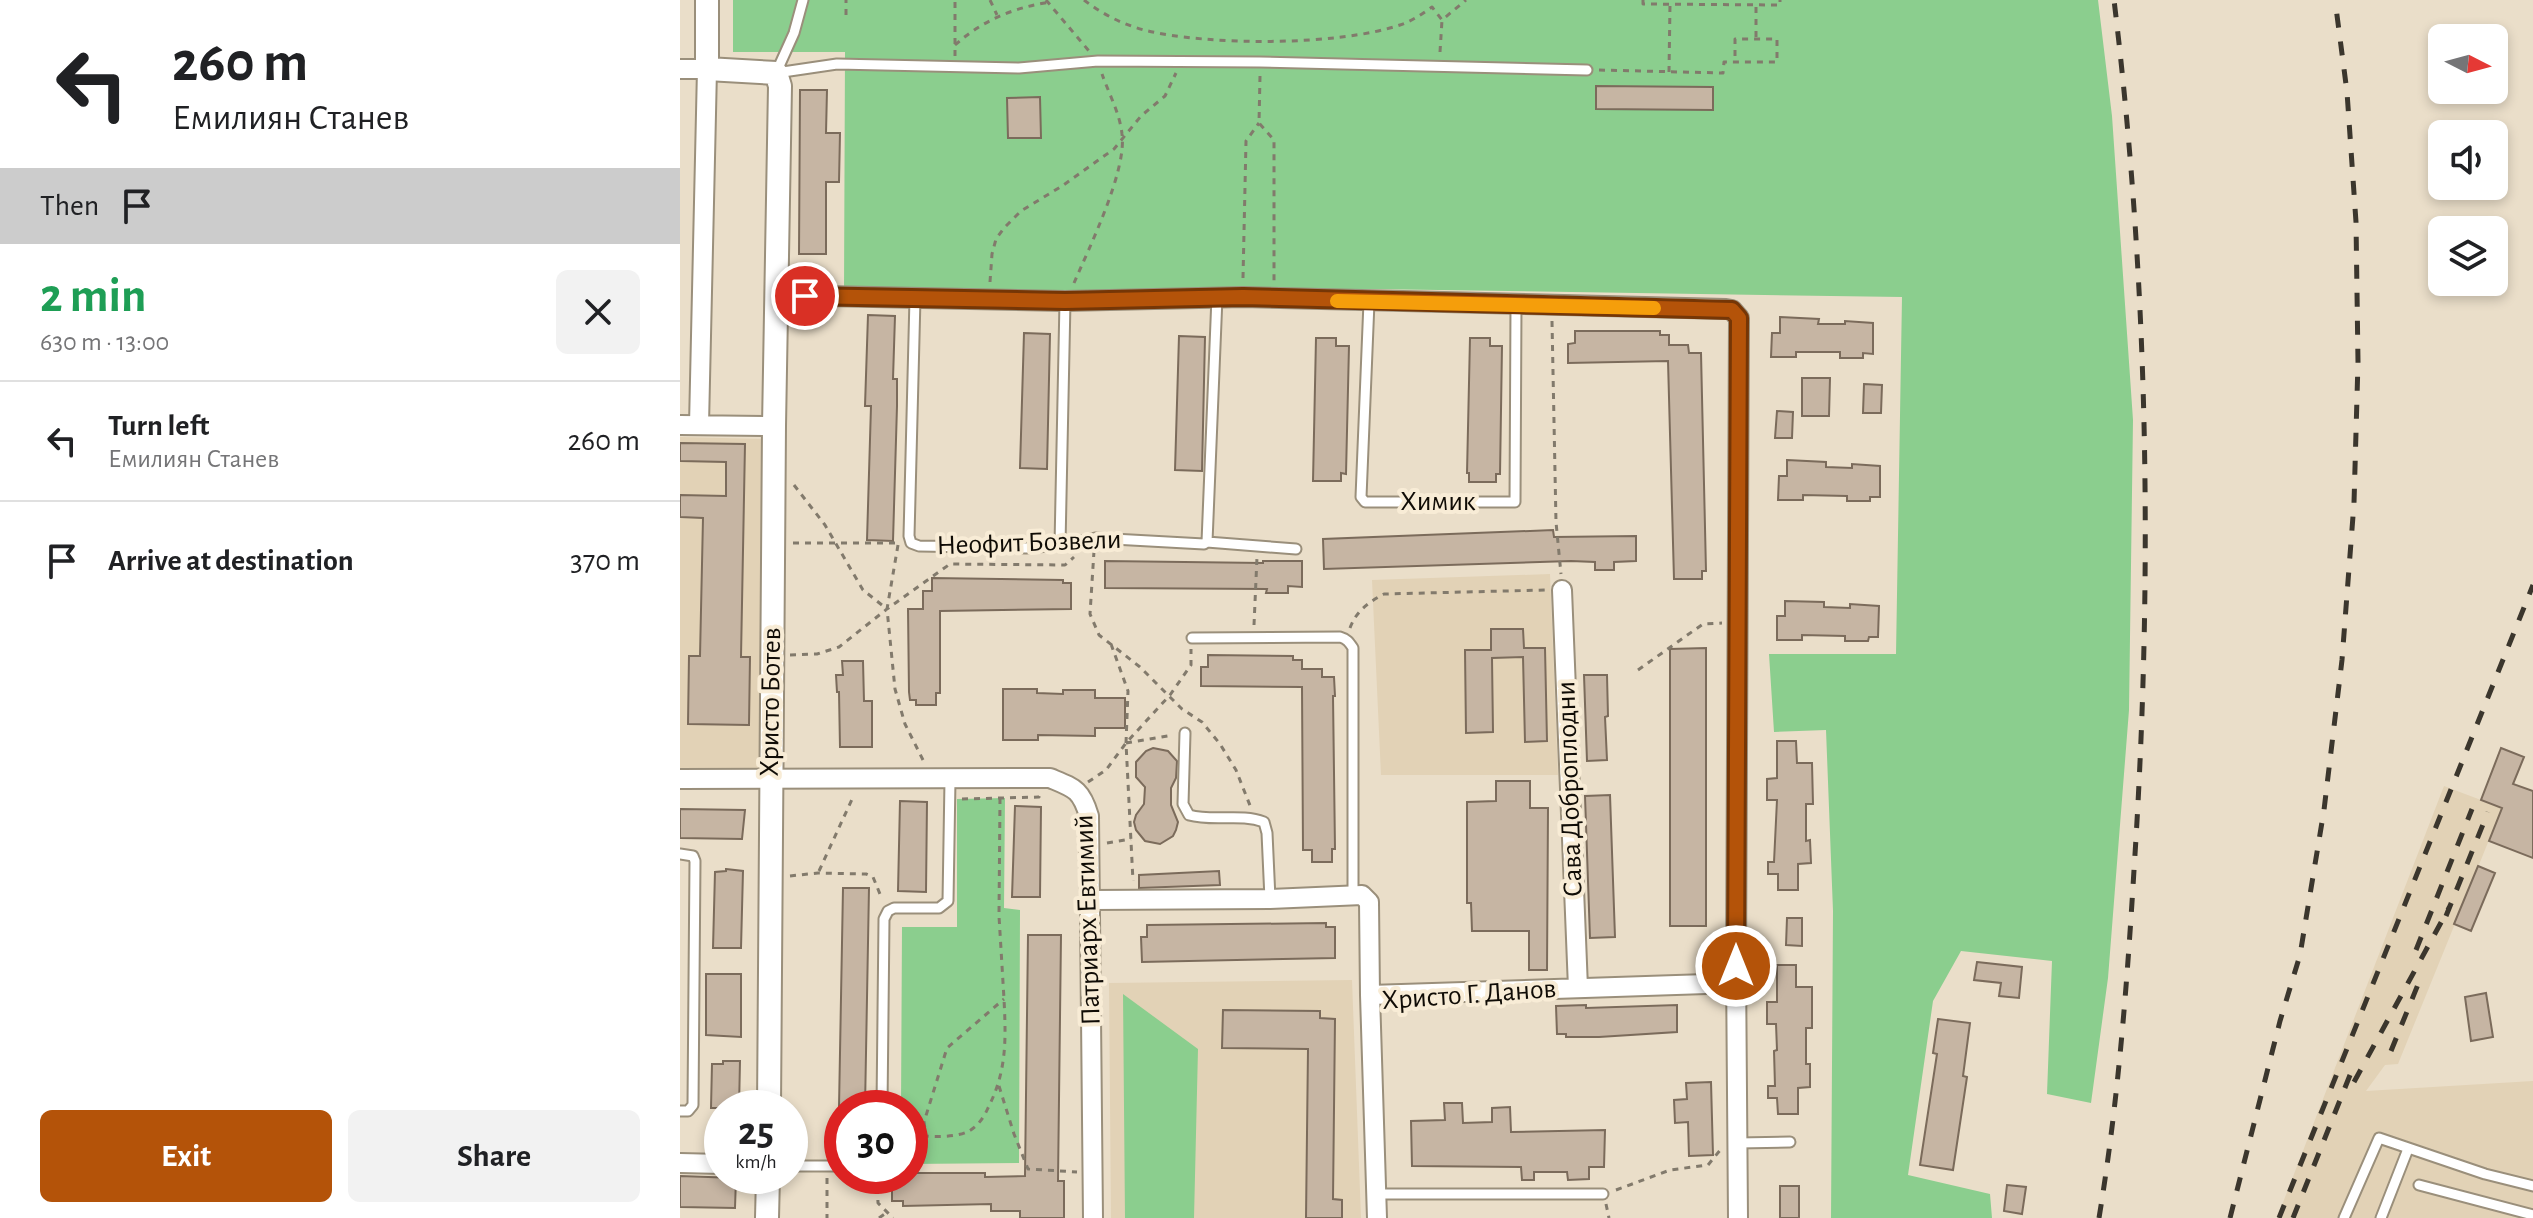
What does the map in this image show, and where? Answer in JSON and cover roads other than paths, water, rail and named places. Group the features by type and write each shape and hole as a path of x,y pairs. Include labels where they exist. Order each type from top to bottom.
{"street":[{"path":"699,425 707,0"},
{"path":"680,69 776,73"},
{"name":"Христо Ботев","path":"769,1090 780,86 776,73"},
{"path":"777,295 1065,301 1243,297 1726,309 1736,313 1739,318 1738,1218"},
{"path":"680,425 774,426"},
{"name":"Сава Доброплодни","path":"1562,590 1578,988"},
{"name":"Патриарх Евтимий","path":"680,779 1050,778 1076,789 1089,816 1093,1218"},
{"path":"1091,900 1365,897 1369,902 1370,995"},
{"name":"Христо Г. Данов","path":"1377,1218 1370,995 1737,983"},
{"path":"680,1163 704,1164"},
{"path":"767,1218 768,1194"}],"lane":[{"path":"776,73 794,33 803,0"},
{"path":"776,73 837,64 1019,68 1098,61 1587,70"},
{"name":"Неофит Бозвели","path":"915,297 911,543 919,546 995,547 1060,545 1095,538 1296,549"},
{"path":"1207,542 1217,297"},
{"path":"1060,545 1065,301"},
{"name":"Химик","path":"1369,302 1361,497 1365,502 1515,502 1516,305"},
{"path":"1192,638 1346,638 1353,648 1353,895"},
{"path":"1185,733 1183,804 1189,815 1203,819 1255,819 1264,822 1270,899"},
{"path":"882,1090 884,919 888,911 894,908 939,908 948,901 941,780"},
{"path":"680,854 693,856 695,861 693,1105 688,1111 680,1111"},
{"path":"1738,1135 1790,1142"},
{"path":"2344,1218 2379,1138 2485,1174 2533,1186"},
{"path":"2381,1218 2408,1149"},
{"path":"2419,1185 2533,1215"},
{"path":"1376,1194 1603,1194"}],"railway":[{"path":"2099,1218 2117,1088 2125,1001 2144,653 2141,326 2126,108 2114,0"},
{"path":"2230,1218 2300,955 2324,810 2342,660 2354,503 2358,362 2356,222 2347,92 2335,0"},
{"path":"2279,1218 2533,585"},
{"path":"2416,950 2472,809"},
{"path":"2446,916 2488,812"},
{"path":"2354,1082 2450,906"},
{"path":"2391,1051 2419,982"},
{"path":"2293,1218 2354,1065"}]}
